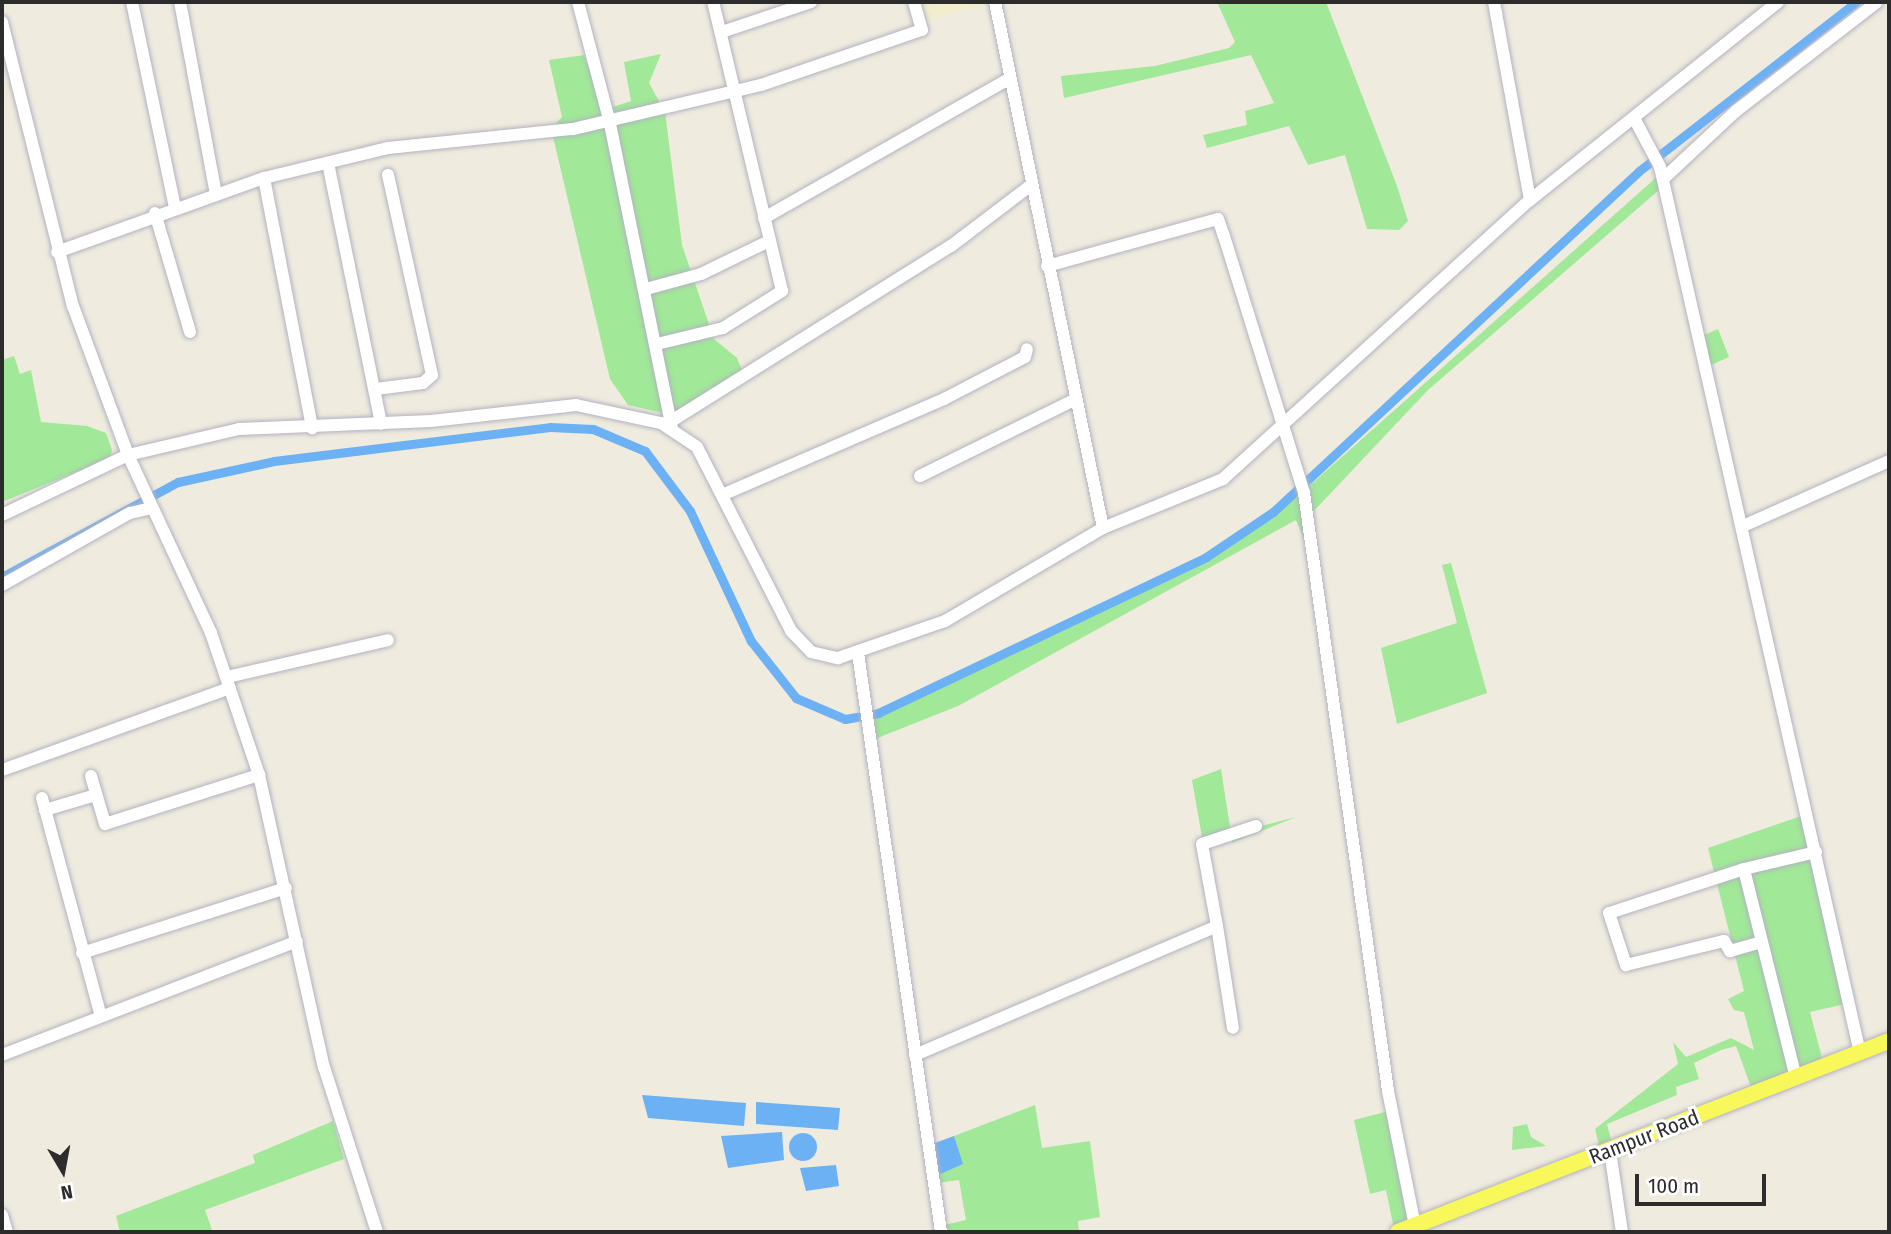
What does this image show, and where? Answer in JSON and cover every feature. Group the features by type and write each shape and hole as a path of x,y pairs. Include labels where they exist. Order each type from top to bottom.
{"main road":[{"name":"Rampur Road","path":"1398,1232 1889,1041"}],"street":[{"path":"132,2 174,207"},
{"path":"180,2 216,194"},
{"path":"578,2 609,119 646,289 671,426"},
{"path":"657,344 723,328 782,291 737,90 713,2"},
{"path":"722,32 811,2"},
{"path":"57,252 155,213 264,178 388,148 609,119 737,90 922,30 914,2"},
{"path":"995,2 1074,400 1103,528"},
{"path":"1494,2 1530,200"},
{"path":"2,515 128,455 239,429 381,424 576,405 671,426 697,447 791,631 824,656 858,653 945,621 1103,528 1223,479 1286,426 1530,200 1778,2"},
{"path":"1662,173 1736,111 1877,2"},
{"path":"2,22 57,252 128,455 228,682 259,775 324,1067 377,1232"},
{"path":"764,218 1010,78"},
{"path":"1634,118 1662,173 1860,1053"},
{"path":"328,163 381,424"},
{"path":"376,389 423,383 432,375 388,175"},
{"path":"264,178 312,428"},
{"path":"671,426 951,246 1031,185"},
{"path":"155,213 190,332"},
{"path":"1047,266 1218,219 1286,426 1294,475 1304,493 1388,1091 1415,1226"},
{"path":"646,289 701,274 769,242"},
{"path":"722,495 944,399 1025,357 1027,349"},
{"path":"920,476 1074,400"},
{"path":"1743,526 1889,461"},
{"path":"2,585 130,513 151,505"},
{"path":"2,771 228,682 388,640"},
{"path":"858,653 941,1232"},
{"path":"91,776 106,828 259,775"},
{"path":"96,795 43,804 101,1016"},
{"path":"1233,1028 1202,844 1256,826"},
{"path":"1762,942 1730,951 1724,941 1626,965 1609,913 1744,869 1815,852"},
{"path":"1744,869 1796,1078"},
{"path":"82,953 286,888"},
{"path":"915,1055 1217,926"},
{"path":"2,1055 297,941"},
{"path":"1610,1151 1622,1232"},
{"path":"2,1215 7,1232"}],"shaded area":[{"path":"913,2 993,2 993,3 919,22"}],"green space":[{"path":"1217,2 1326,2 1397,186 1408,221 1399,230 1367,229 1345,155 1308,165 1289,126 1207,148 1203,135 1247,125 1245,111 1274,103 1251,55 1064,98 1061,76 1155,66 1229,48 1235,42"},
{"path":"661,54 649,83 665,112 682,245 714,339 737,358 745,378 729,392 667,414 628,405 610,379 551,128 562,117 549,60 584,55 604,110 631,101 624,62"},
{"path":"1659,175 1659,190 1428,390 1311,514 1308,487"},
{"path":"1718,329 1729,357 1711,365 1704,335"},
{"path":"14,356 20,374 31,370 41,422 87,426 106,433 112,450 110,458 2,502 2,360"},
{"path":"1300,492 1306,544 1296,520 958,706 875,739 871,720 1207,560"},
{"path":"1451,563 1487,693 1397,724 1381,648 1457,623 1442,565"},
{"path":"1221,769 1231,834 1296,817 1232,843 1230,834 1202,837 1192,780"},
{"path":"1804,815 1845,1004 1810,1012 1822,1058 1751,1087 1736,1046 1721,1050 1694,1063 1699,1079 1676,1087 1677,1095 1607,1124 1612,1144 1600,1149 1595,1129 1678,1064 1673,1042 1686,1057 1731,1038 1754,1050 1744,1012 1734,1010 1728,999 1744,991 1708,848"},
{"path":"1035,1105 1042,1148 1090,1141 1100,1217 1078,1221 1079,1232 945,1232 944,1225 966,1220 959,1180 937,1183 936,1176 962,1164 954,1136"},
{"path":"1389,1111 1411,1222 1394,1229 1386,1190 1370,1194 1354,1120"},
{"path":"333,1121 344,1159 205,1210 212,1230 120,1232 116,1216 255,1163 253,1155"},
{"path":"1527,1124 1531,1137 1546,1146 1512,1150 1513,1127"}],"water":[{"path":"642,1095 746,1103 744,1126 648,1118"},
{"path":"756,1102 840,1108 838,1130 756,1124"},
{"path":"782,1132 784,1160 728,1168 721,1136"},
{"path":"803,1133 813,1137 817,1147 813,1157 803,1161 793,1157 789,1147 793,1137"},
{"path":"954,1136 963,1164 936,1176 932,1144"},
{"path":"836,1165 839,1186 806,1191 800,1168"}],"waterway":[{"path":"2,577 178,482 274,461 550,427 593,429 645,451 690,511 751,641 796,698 845,719 878,713 1206,557 1273,512 1639,171 1856,2"}]}
